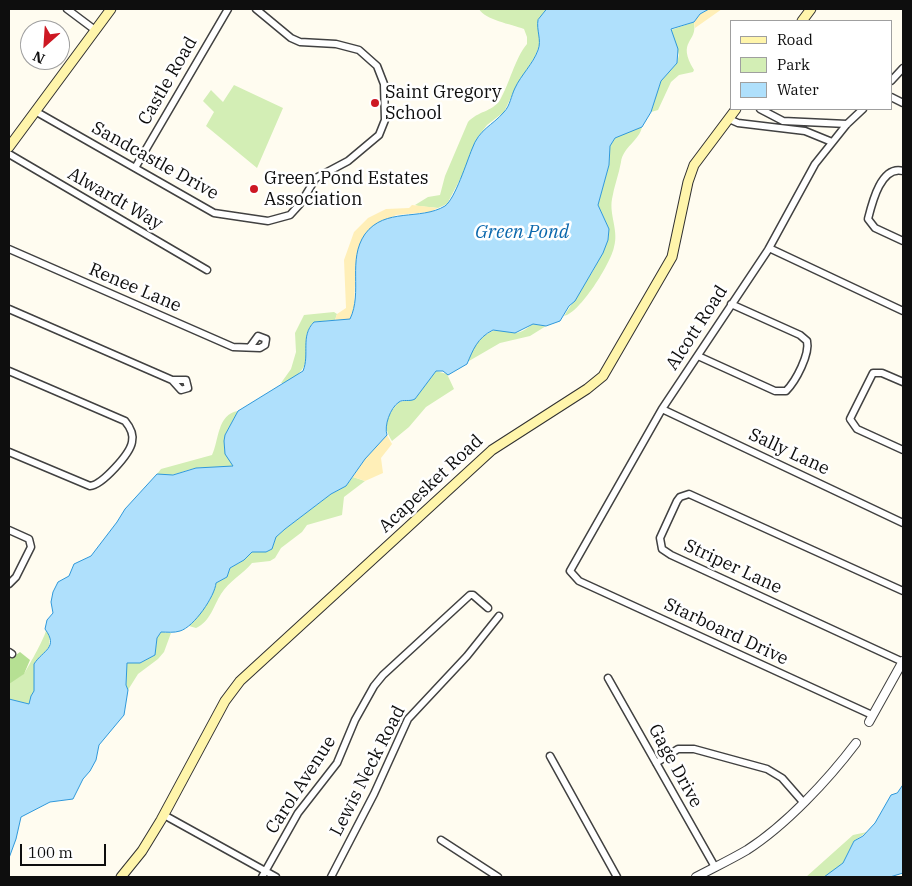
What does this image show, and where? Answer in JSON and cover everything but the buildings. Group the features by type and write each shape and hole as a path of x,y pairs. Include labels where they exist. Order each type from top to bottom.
{"main road":[{"path":"9,147 111,9"},
{"path":"803,20 811,9"},
{"name":"Acapesket Road","path":"121,877 148,842 225,701 240,681 492,450 586,389 602,376 672,257 694,165 735,110"}],"street":[{"path":"66,9 95,30"},
{"name":"Castle Road","path":"135,168 228,9"},
{"name":"Sandcastle Drive","path":"36,111 214,213 268,221 290,215 300,204 311,183 316,178 348,161 379,135 385,120 384,84 372,60 360,50 347,46 300,42 291,38 256,9"},
{"path":"892,80 903,68"},
{"path":"762,110 783,120 847,124"},
{"name":"Alcott Road","path":"571,573 570,569 662,409 769,248 810,172 847,124 862,110"},
{"path":"729,119 738,124 805,130 832,142"},
{"name":"Alwardt Way","path":"9,154 207,270"},
{"path":"903,171 892,171 884,177 868,219 875,228 903,241"},
{"path":"769,248 903,311"},
{"name":"Renee Lane","path":"9,249 232,347 250,347"},
{"path":"698,356 775,391 786,390 792,384 808,350 807,341 800,334 731,304"},
{"path":"9,309 172,380"},
{"path":"9,371 125,421 130,427 133,436 130,449 104,480 94,486 85,485 9,452"},
{"path":"903,382 882,373 873,373 850,419 857,429 903,450"},
{"name":"Sally Lane","path":"662,409 903,523"},
{"name":"Striper Lane","path":"903,591 693,496 680,496 660,538 662,549 671,555 903,661"},
{"path":"9,530 29,539 31,548 16,577 9,584"},
{"name":"Starboard Drive","path":"571,573 579,581 870,719"},
{"name":"Carol Avenue","path":"264,874 307,800 337,763 364,703 383,675 470,595 488,608"},
{"name":"Lewis Neck Road","path":"331,877 374,794 408,719 467,656 498,616"},
{"path":"870,719 903,661"},
{"name":"Gage Drive","path":"608,678 715,868"},
{"path":"696,877 715,868 759,841 823,783 856,743"},
{"path":"656,763 678,749 694,749 767,769 782,778 803,802"},
{"path":"550,756 617,877"},
{"path":"164,815 264,874 276,877"},
{"path":"441,840 498,877"}],"green space":[{"path":"479,9 547,9 538,20 541,41 535,56 504,112 487,125 477,138 467,166 447,204 438,208 418,206 415,205 428,197 440,195 445,176 468,122 497,104 527,44 524,29 492,19"},
{"path":"694,22 693,34 687,47 687,53 694,70 693,72 679,75 671,82 658,110 651,112 661,81 677,63 679,55 671,30"},
{"path":"234,85 283,108 257,168 206,126 214,112 203,101 211,90 223,102"},
{"path":"642,127 638,136 622,157 613,194 611,205 615,241 612,254 586,297 571,313 564,316 593,271 608,240 609,229 598,205 609,165 610,146 615,138"},
{"path":"334,312 337,314 335,320 314,322 306,336 307,356 302,370 290,381 281,383 291,369 296,352 295,333 304,315"},
{"path":"533,324 546,326 530,336 500,343 469,361 474,347 492,331 499,330 518,333"},
{"path":"436,371 447,374 454,389 426,407 409,427 392,441 386,426 391,412 399,402 415,399"},
{"path":"238,411 225,435 224,441 224,449 233,466 197,468 177,474 157,474 161,469 212,455 222,423 231,413"},
{"path":"353,477 365,481 344,497 342,515 307,525 302,532 281,548 275,558 270,561 252,563 224,589 205,622 196,628 189,626 210,600 216,583 227,577 230,568 244,560 252,552 266,552 272,549 276,537 285,529 331,494 346,486"},
{"path":"46,630 50,635 49,647 34,664 36,686 29,704 9,699 9,684 25,672"},
{"path":"161,632 171,633 164,652 138,674 128,690 126,685 127,663 140,663 155,655 157,638"},
{"path":"20,652 30,660 24,674 9,684 9,656 13,657"},
{"path":"867,832 854,841 843,863 835,870 824,877 806,877 853,835"}],"sand":[{"path":"709,9 722,9 695,28 694,22 700,14"},
{"path":"412,205 438,208 430,212 396,215 365,233 356,259 354,307 350,319 335,320 337,314 346,308 344,260 354,232 368,218 386,209 409,208"},
{"path":"387,435 392,444 381,458 383,473 365,481 353,477 365,459"}],"water":[{"name":"Green Pond","path":"547,9 709,9 700,14 694,22 671,29 678,49 677,63 661,81 651,112 642,127 615,138 610,146 609,165 598,205 609,229 608,240 603,253 575,301 569,306 560,321 546,326 533,324 515,333 493,330 479,341 467,364 448,375 443,371 436,371 415,399 401,401 393,408 387,422 387,435 365,459 346,486 331,494 285,529 276,537 272,549 266,552 252,552 244,560 230,568 227,577 216,583 208,603 191,624 180,631 161,632 157,638 155,655 140,663 127,663 126,685 128,690 124,715 99,745 96,760 83,779 73,799 50,802 21,817 9,858 9,699 29,704 34,691 34,664 50,645 49,635 45,629 47,620 53,613 51,602 58,582 69,576 74,564 91,556 125,509 157,474 173,475 196,468 233,466 225,454 224,441 225,435 238,411 303,371 306,358 307,333 314,322 350,319 354,309 357,254 365,234 382,220 425,213 445,206 449,202 457,188 475,142 482,132 506,110 518,83 536,55 539,46 538,20"},
{"path":"903,785 903,873 890,877 824,877 843,863 854,841 863,836 875,823 891,795 897,793"}],"place":[{"name":"Saint Gregory School","path":"375,103"},
{"name":"Green Pond Estates Association","path":"254,189"}]}
